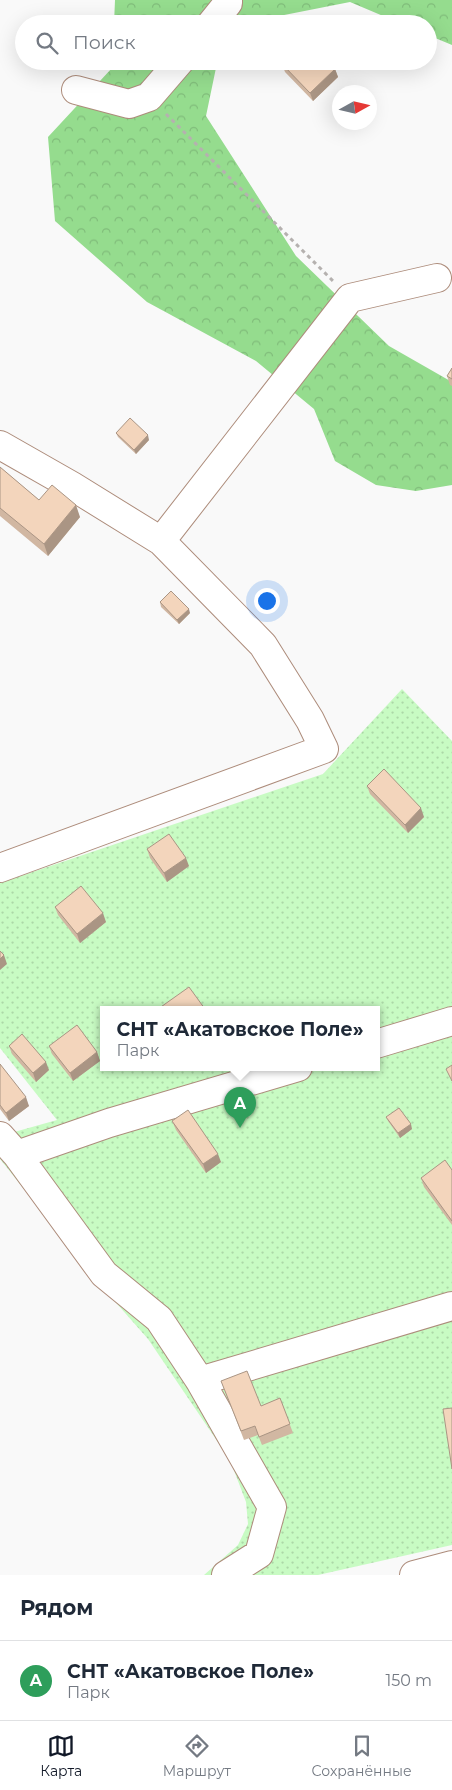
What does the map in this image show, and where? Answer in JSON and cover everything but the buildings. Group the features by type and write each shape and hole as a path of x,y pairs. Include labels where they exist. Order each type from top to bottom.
{"street":[{"path":"218,15 228,3 228,0"},
{"path":"76,90 129,104 149,97 172,70"},
{"path":"161,541 350,298 437,278"},
{"path":"0,445 72,486 161,541 263,645 310,720 324,749 0,868"},
{"path":"380,1043 452,1021"},
{"path":"226,1575 259,1554 272,1507 200,1381 159,1318 104,1274 9,1146 109,1122 284,1071"},
{"path":"200,1381 452,1306"},
{"path":"414,1575 452,1565"}],"path":[{"path":"149,97 350,298"}],"green space":[{"path":"115,0 452,0 452,45 437,39 437,15 381,15 350,2 284,15 114,15"},
{"path":"110,70 216,70 206,116 296,256 389,346 452,382 452,485 416,491 376,485 335,461 314,409 256,361 147,302 55,221 48,137"},
{"path":"402,689 452,741 452,1545 318,1575 204,1575 238,1545 248,1524 246,1502 230,1460 148,1339 103,1288 0,1159 0,1136 57,1120 0,1048 0,883 323,774"}],"place":[{"name":"СНТ «Акатовское Поле»","path":"240,1128"}]}
